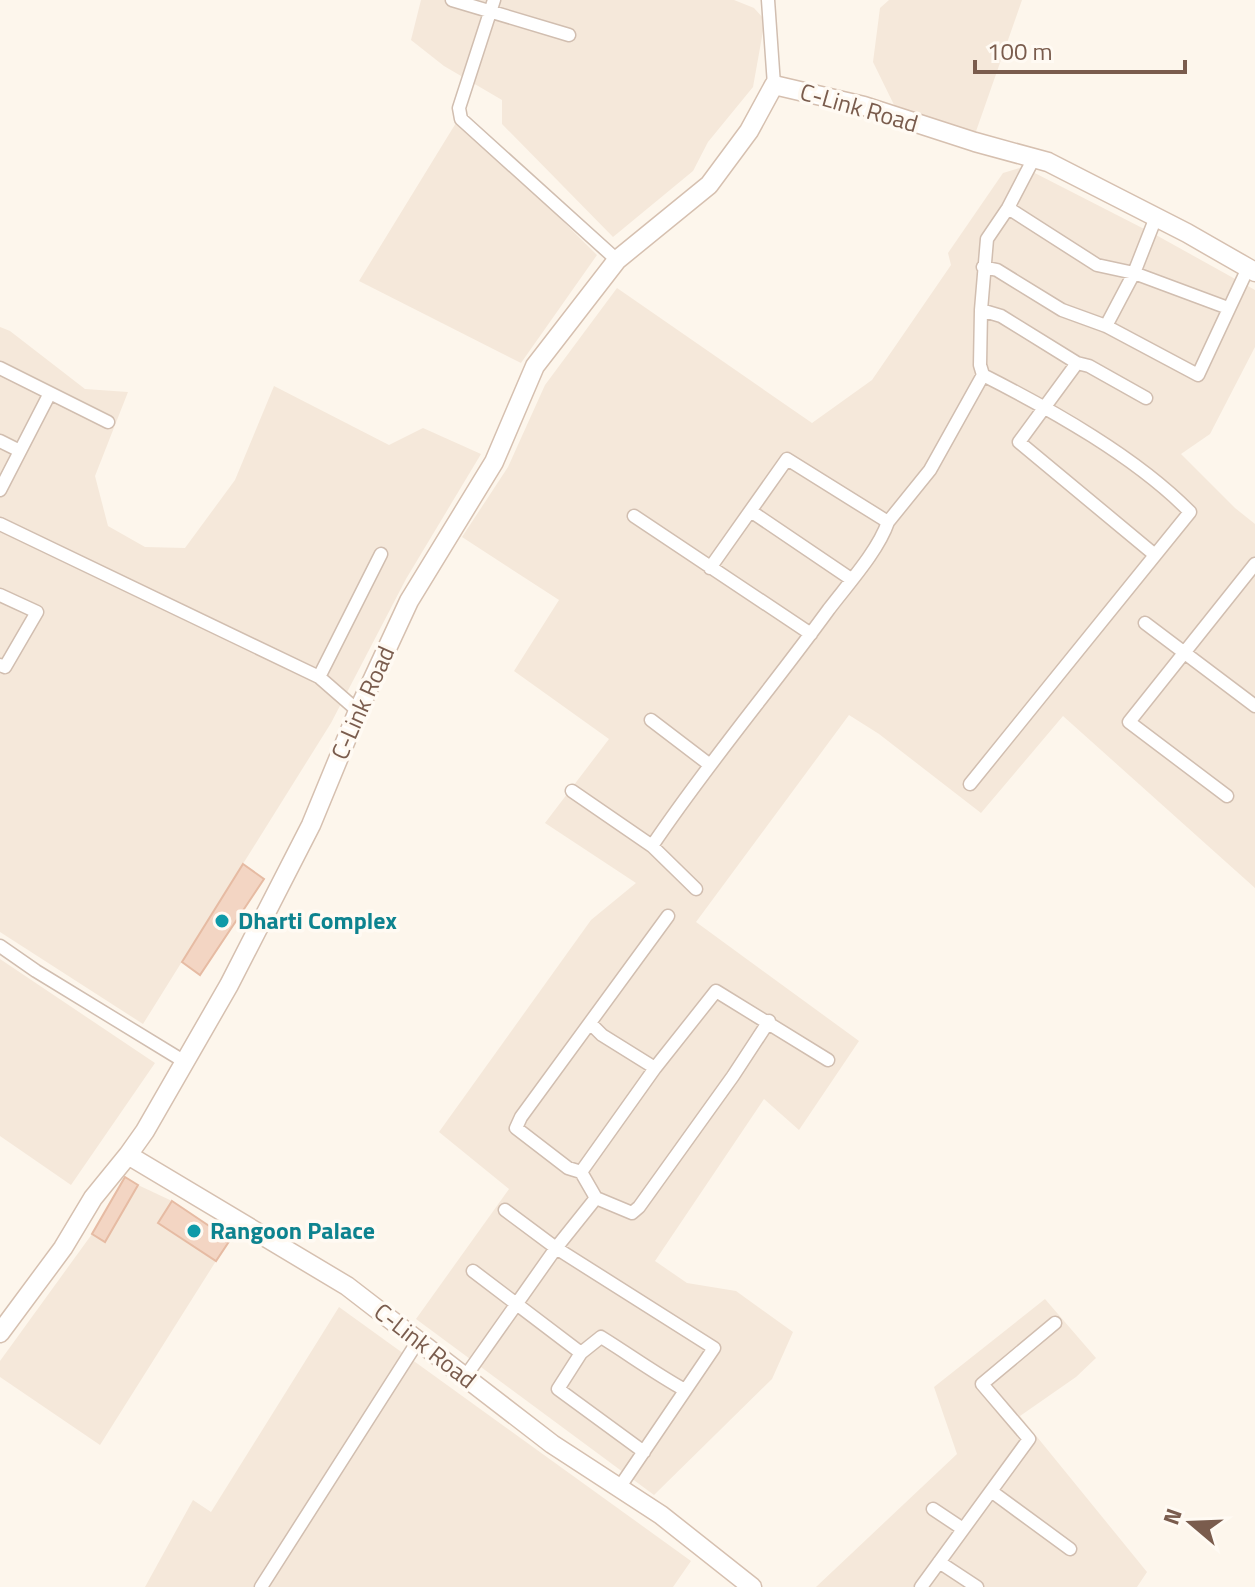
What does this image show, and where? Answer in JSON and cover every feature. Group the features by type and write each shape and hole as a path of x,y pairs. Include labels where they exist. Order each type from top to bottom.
{"street":[{"path":"452,0 493,6 569,35"},
{"path":"768,0 774,85"},
{"path":"493,6 459,108 461,119 617,260"},
{"name":"C-Link Road","path":"752,1587 661,1515 552,1444 347,1286 128,1155 229,985 311,825 358,711 409,601 494,462 535,366 617,260 709,185 749,131 774,85 864,106 1048,162 1252,270"},
{"path":"652,846 811,634 888,522 930,470 983,375 980,365 981,310 987,239 1008,208 1034,158"},
{"path":"1008,208 1097,265 1134,273 1228,308"},
{"path":"1106,326 1134,273 1156,217"},
{"path":"983,267 997,270 1062,310 1106,326 1198,375 1228,308 1252,270"},
{"path":"981,310 1001,316 1077,363 1089,366 1146,398"},
{"path":"1077,363 1019,442 1155,555"},
{"path":"0,368 108,422"},
{"path":"970,784 1190,512 1165,487 1046,407 983,375"},
{"path":"0,490 50,393"},
{"path":"0,441 20,451"},
{"path":"710,568 787,459 888,522"},
{"path":"752,512 851,579"},
{"path":"634,516 811,634"},
{"path":"0,524 319,677 358,711"},
{"path":"319,677 381,554"},
{"path":"1227,796 1129,722 1255,564"},
{"path":"0,595 37,612 2,668"},
{"path":"1145,623 1255,706"},
{"path":"651,720 710,765"},
{"path":"572,791 652,846 696,889"},
{"path":"668,916 516,1128 568,1168 581,1172 596,1198 632,1213 733,1076 769,1021"},
{"path":"0,946 185,1062"},
{"path":"581,1172 655,1068 716,991 828,1060"},
{"path":"590,1023 602,1035 655,1068"},
{"path":"0,1333 63,1248 93,1198 128,1155"},
{"path":"465,1377 556,1248 596,1198"},
{"path":"505,1210 556,1248 714,1348 619,1488"},
{"path":"473,1271 581,1353"},
{"path":"921,1587 1029,1439 982,1384 1055,1323"},
{"path":"644,1452 558,1389 581,1353 601,1337 650,1371 685,1390"},
{"path":"261,1587 418,1341"},
{"path":"991,1491 1070,1549"},
{"path":"933,1509 963,1529"},
{"path":"939,1562 977,1587"}],"shaded area":[{"path":"421,0 734,0 754,8 765,20 753,87 708,142 693,171 613,237 502,124 502,100 444,66 411,40"},
{"path":"889,0 1022,0 974,137 897,111 873,62 880,8"},
{"path":"459,118 597,255 521,363 359,281"},
{"path":"1023,167 1255,290 1255,347 1210,434 1181,454 1255,524 1255,888 1063,716 981,813 879,734 849,715 696,922 859,1041 799,1130 764,1099 655,1261 687,1283 736,1291 793,1332 772,1379 654,1495 416,1319 509,1189 439,1132 591,920 636,883 545,823 609,739 514,671 559,600 462,537 508,467 545,385 617,288 812,423 872,380 951,265 948,253 1003,173"},
{"path":"0,327 10,331 85,389 128,392 95,476 108,526 145,547 185,548 235,480 274,386 389,445 423,428 481,454 406,579 331,723 143,1024 0,932"},
{"path":"0,959 155,1063 71,1185 0,1136"},
{"path":"138,1185 172,1201 158,1223 216,1261 100,1445 0,1377 0,1361 92,1234 106,1241"},
{"path":"1045,1299 1096,1358 1076,1377 1020,1416 1147,1572 1137,1587 816,1587 957,1454 934,1387"},
{"path":"339,1307 691,1561 673,1587 145,1587 193,1500 211,1512"}],"building":[{"name":"Dharti Complex","path":"243,864 264,879 200,975 182,962"},
{"path":"125,1177 138,1185 105,1242 92,1234"},
{"name":"Rangoon Palace","path":"172,1201 230,1240 216,1261 158,1223"}],"place":[{"name":"Dharti Complex","path":"222,921"},
{"name":"Rangoon Palace","path":"194,1231"}]}
